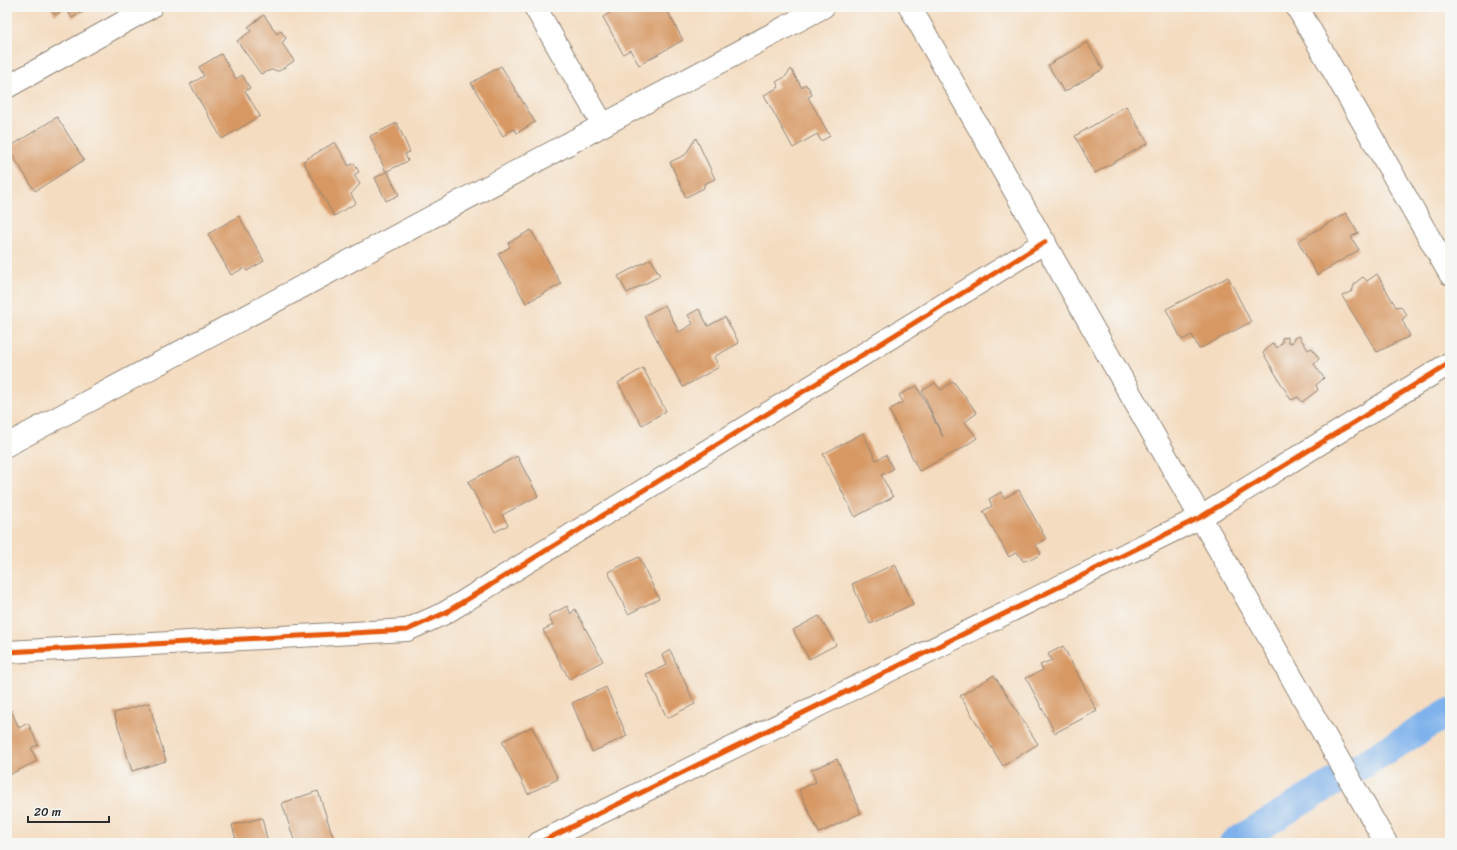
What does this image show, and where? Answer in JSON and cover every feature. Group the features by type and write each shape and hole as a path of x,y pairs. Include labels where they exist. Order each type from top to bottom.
{"street":[{"path":"7,87 151,7"},
{"path":"536,7 603,125"},
{"path":"7,445 823,7"},
{"path":"910,7 1386,843"},
{"path":"1297,7 1450,274"},
{"path":"7,652 407,630 445,613 1045,242"},
{"path":"539,843 1201,517 1450,363"}],"building":[{"path":"50,7 91,7 72,18 66,8 55,15"},
{"path":"620,7 665,7 683,40 639,65 630,50 623,54 603,17"},
{"path":"264,15 277,34 281,31 286,38 282,43 294,61 279,71 271,70 261,74 237,41 251,31 248,27"},
{"path":"1087,42 1103,69 1064,92 1048,65"},
{"path":"221,54 236,79 242,75 250,88 245,91 260,116 222,139 190,84 204,76 199,67"},
{"path":"501,66 535,122 517,133 514,129 503,136 471,83"},
{"path":"791,69 802,88 805,84 809,88 812,95 808,97 830,136 821,141 817,134 793,148 764,95 779,87 776,82 785,77"},
{"path":"1126,106 1148,143 1095,173 1075,136"},
{"path":"57,117 84,160 35,191 8,148"},
{"path":"397,123 410,152 405,154 408,161 387,171 399,195 386,201 375,178 386,172 370,136"},
{"path":"696,138 715,179 704,184 704,188 686,197 670,162 685,155"},
{"path":"335,142 349,166 354,163 359,172 354,175 360,184 351,194 356,203 334,216 303,161"},
{"path":"1346,213 1358,233 1351,237 1359,250 1317,275 1298,241"},
{"path":"239,216 264,261 247,271 244,268 231,275 208,234"},
{"path":"531,230 561,284 526,303 498,254 510,247 508,243"},
{"path":"651,259 660,276 627,293 618,276"},
{"path":"1377,274 1396,307 1400,306 1407,315 1402,320 1410,336 1377,352 1342,296 1352,291 1355,283 1363,277 1367,281"},
{"path":"1228,277 1251,322 1199,349 1192,335 1182,340 1166,309"},
{"path":"665,305 679,332 693,324 688,315 699,309 708,326 725,317 739,343 714,357 719,367 683,387 644,316"},
{"path":"1299,336 1308,350 1312,348 1319,359 1314,364 1324,378 1316,385 1318,390 1302,402 1298,397 1291,400 1263,353 1273,343 1277,348 1282,343 1282,338 1288,337 1288,342 1292,343 1294,338"},
{"path":"643,368 666,411 642,425 618,383"},
{"path":"953,381 977,413 965,422 977,438 961,449 919,471 889,410 903,402 899,395 917,386 943,437 922,391 935,383 941,390"},
{"path":"863,433 876,460 886,455 893,469 881,475 893,497 855,517 823,454"},
{"path":"517,456 538,496 502,515 508,525 495,532 468,482"},
{"path":"1019,490 1046,539 1036,545 1041,554 1032,559 1023,561 1017,552 1009,557 983,511 992,506 989,499 1001,492 1004,498"},
{"path":"639,557 659,599 628,614 608,572"},
{"path":"895,564 913,604 870,624 852,584"},
{"path":"567,606 571,614 575,609 603,661 569,679 543,630 553,625 548,616"},
{"path":"819,616 836,645 809,659 793,630"},
{"path":"1063,646 1097,711 1055,733 1026,678 1043,670 1040,665 1052,660 1048,654"},
{"path":"670,650 695,704 667,718 646,674 667,665 662,655"},
{"path":"994,675 1038,744 1003,766 960,696"},
{"path":"606,687 627,736 592,752 572,703"},
{"path":"149,703 166,761 132,771 114,713"},
{"path":"11,710 19,728 28,723 38,745 31,748 37,761 7,776 7,712"},
{"path":"532,727 558,779 528,794 502,741"},
{"path":"837,759 861,813 819,833 799,790 816,782 811,770"},
{"path":"318,791 335,843 295,843 282,803"},
{"path":"262,818 268,843 237,843 232,825"}],"waterway":[{"path":"1233,843 1450,712"}],"cycle path":[{"path":"7,652 407,630 445,613 1045,242"},
{"path":"539,843 1201,517 1450,363"}]}
